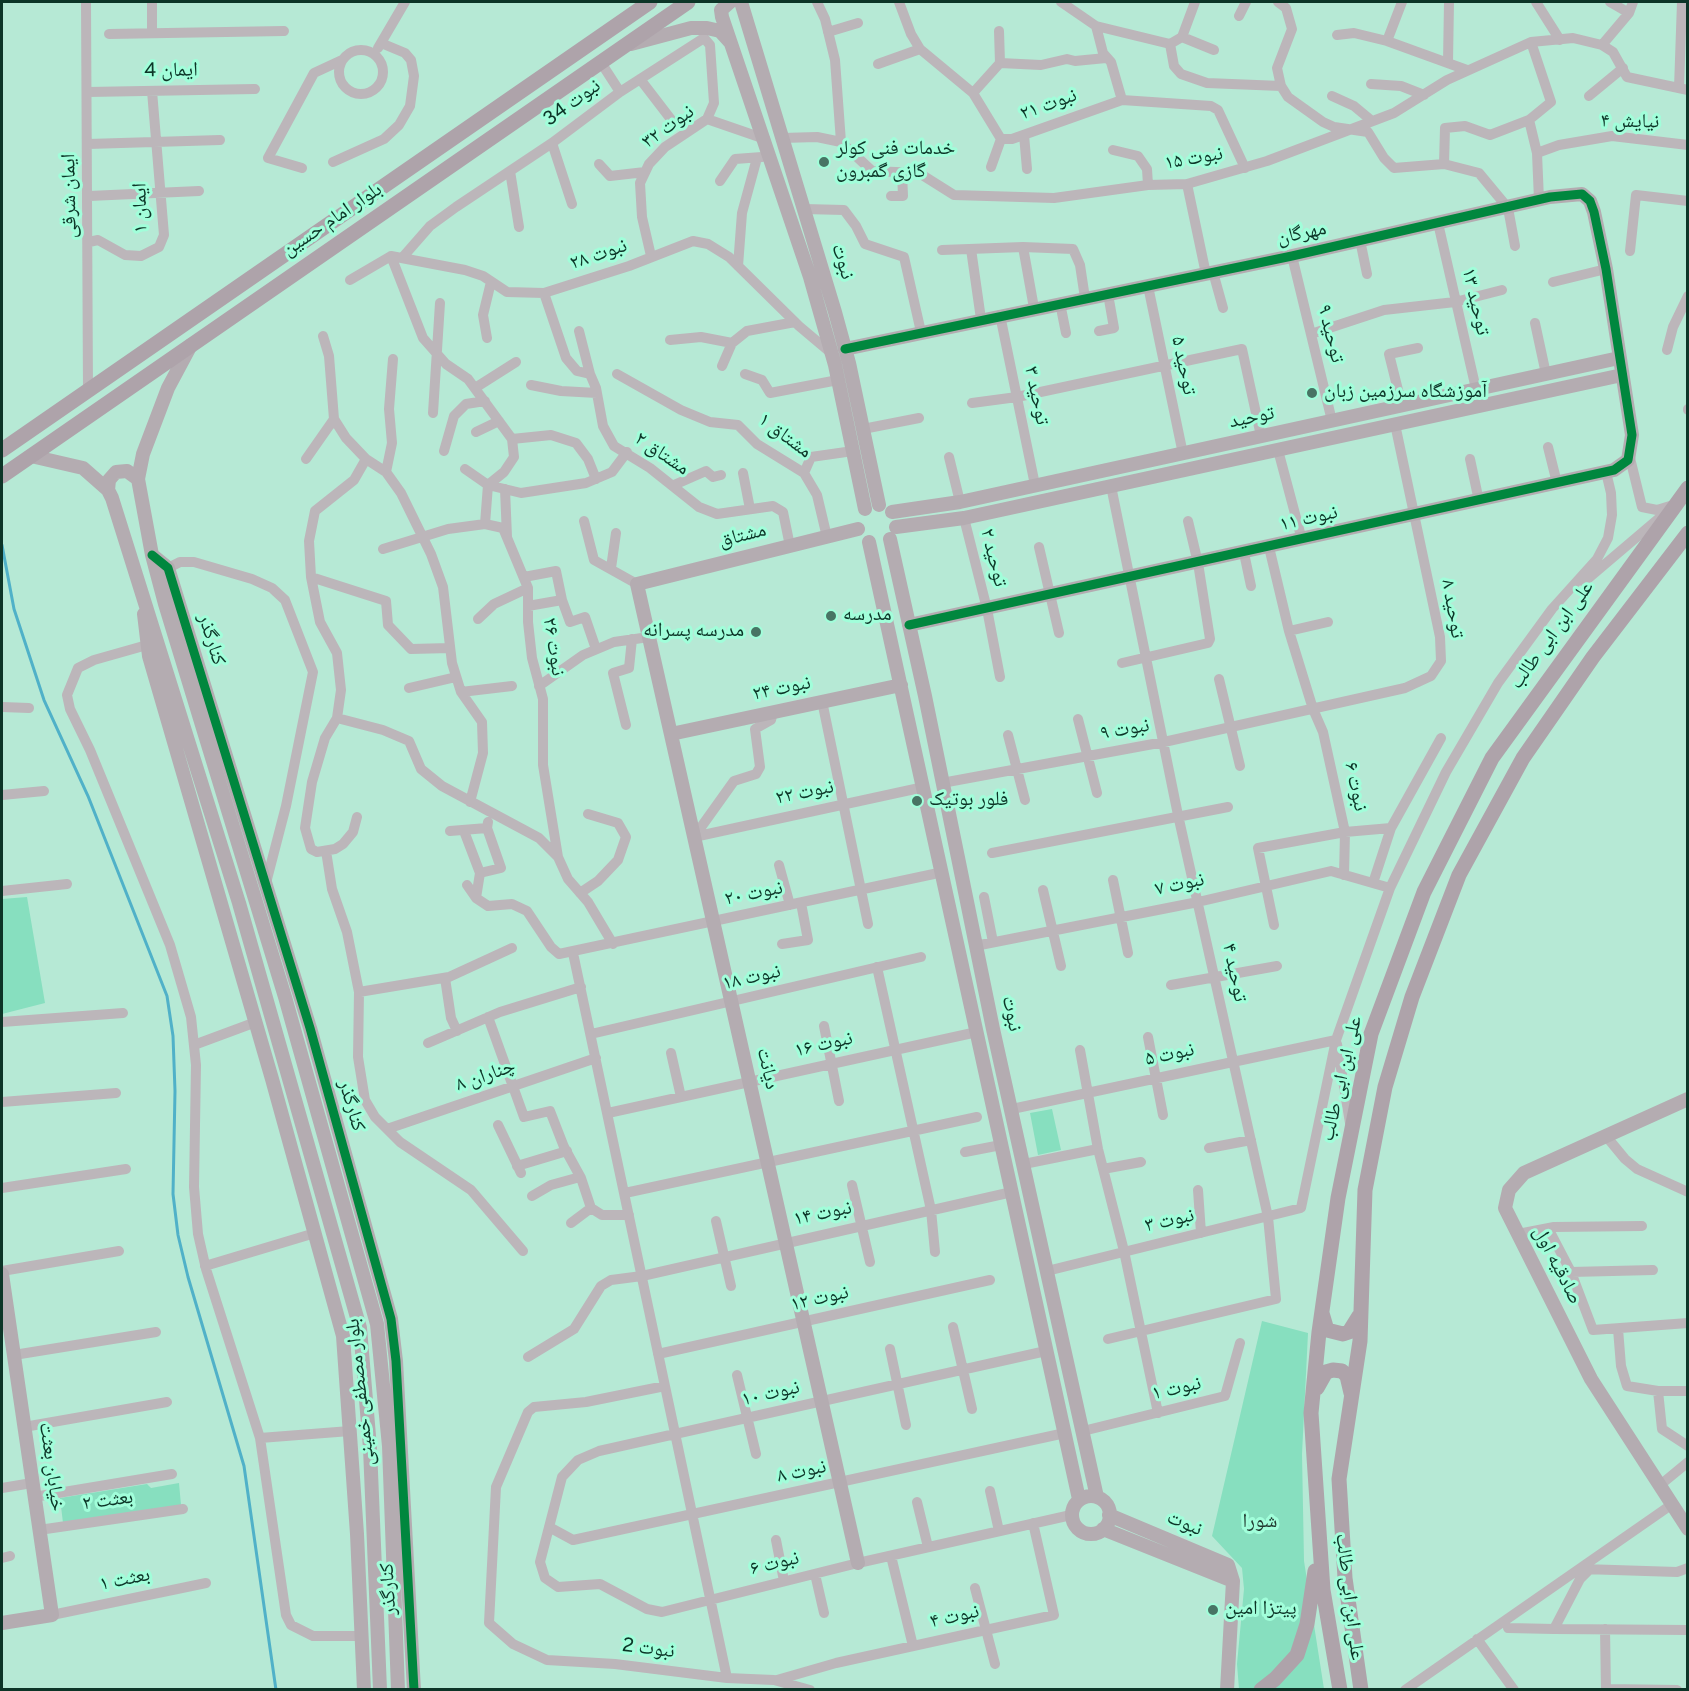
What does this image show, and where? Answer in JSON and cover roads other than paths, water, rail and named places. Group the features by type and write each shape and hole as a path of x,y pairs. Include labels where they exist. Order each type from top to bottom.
{"main road":[{"name":"بلوار امام حسین","path":"2,450 650,2"},
{"name":"بلوار امام حسین","path":"2,476 621,46 688,2"},
{"name":"علی ابن ابی طالب","path":"1340,1689 1323,1590 1312,1402 1338,1198 1375,1023 1424,892 1492,758 1688,488"},
{"name":"علی ابن ابی طالب","path":"1361,1689 1345,1578 1339,1479 1352,1402 1361,1311 1365,1190 1385,1087 1412,998 1459,875 1523,758 1593,657 1688,533"},
{"path":"1322,1313 1327,1330 1343,1334 1349,1332 1361,1311"},
{"path":"1312,1402 1321,1378 1326,1372 1333,1370 1342,1371 1347,1376 1352,1402"},
{"path":"1261,1689 1275,1679 1298,1655 1307,1624 1319,1545"}],"street":[{"name":"ایمان شرقی","path":"86,2 89,195 88,390"},
{"path":"152,2 152,33"},
{"path":"375,54 405,2"},
{"name":"نبوت","path":"730,2 721,10 810,277 838,380 865,509"},
{"path":"741,2 753,34"},
{"path":"750,2 753,34"},
{"path":"782,138 818,137 841,142 835,60 817,2"},
{"name":"نبوت ۲۱","path":"899,2 911,34 920,49 973,93 1002,140 1024,135 1122,99 1215,107 1245,168"},
{"path":"1060,2 1096,26 1170,44 1182,37 1195,2"},
{"path":"1239,16 1246,2"},
{"path":"1280,2 1286,8 1292,29 1277,68 1281,86 1288,97 1323,122 1334,127 1368,132 1394,168 1444,164 1479,173 1508,208 1515,246"},
{"path":"1387,41 1402,2"},
{"path":"1448,62 1449,2"},
{"path":"1536,2 1560,40"},
{"path":"1610,2 1629,13"},
{"path":"1633,2 1629,13 1602,45 1613,52 1627,77 1683,89 1682,2"},
{"path":"828,32 858,23"},
{"path":"1096,26 1102,53 1111,62 1122,99"},
{"path":"621,46 691,28 720,31 731,44"},
{"path":"109,34 284,31"},
{"path":"973,93 1000,63 999,31"},
{"path":"1337,35 1354,33 1387,41 1467,70"},
{"name":"نبوت","path":"753,34 845,349 878,498"},
{"path":"1182,37 1214,50"},
{"name":"نبوت ۱۵","path":"841,142 872,171 919,173 949,193 959,196 1054,198 1148,185 1187,184 1245,168 1394,113 1467,70 1531,42 1573,38 1602,45"},
{"name":"نبوت 34","path":"402,258 430,226 552,143 620,92 700,39 708,40 714,103 707,118"},
{"path":"1444,164 1445,128 1465,126 1490,135 1529,120 1551,102 1531,42"},
{"path":"333,162 384,139 399,125 410,106 414,76 411,60 405,53 381,44"},
{"path":"1170,44 1174,66 1181,74 1207,83 1281,86"},
{"path":"878,64 920,49"},
{"path":"302,168 268,158 314,73 342,60 354,51 361,50 375,54 382,66 381,80 377,86 365,93 351,92 341,81 339,74 342,60"},
{"path":"1000,63 1041,65 1067,59 1075,61 1106,58"},
{"path":"600,62 620,92"},
{"path":"1589,96 1623,68"},
{"path":"640,79 673,122"},
{"path":"1371,84 1401,86 1424,94"},
{"name":"ایمان 4","path":"87,92 255,89"},
{"name":"ایمان ۱","path":"89,242 98,240 125,255 141,256 152,253 159,247 164,235 152,91"},
{"path":"1332,96 1354,106 1372,121"},
{"name":"نبوت ۳۲","path":"651,256 642,217 640,183 649,164 666,147 707,118 765,139"},
{"path":"1529,120 1537,153 1539,200"},
{"path":"1024,135 1027,169"},
{"name":"نیایش ۴","path":"1537,153 1559,145 1612,136 1688,145"},
{"path":"88,144 220,140"},
{"path":"992,167 1002,140"},
{"path":"552,143 572,204"},
{"path":"1113,150 1138,156 1147,170 1148,185"},
{"path":"720,181 735,159 771,156"},
{"path":"738,266 742,213 757,158"},
{"path":"599,164 610,176 645,172"},
{"path":"510,171 519,227"},
{"path":"891,196 903,196 902,172"},
{"path":"1187,184 1210,273 1223,308"},
{"path":"89,195 199,191"},
{"name":"مهرگان","path":"845,349 1292,256 1539,200 1582,194 1590,201 1606,269 1622,375"},
{"path":"1630,251 1636,195 1688,201"},
{"path":"804,209 844,210 856,226 865,244 904,257 921,332"},
{"name":"توحید ۱۳","path":"1438,223 1476,389"},
{"path":"1360,240 1367,274"},
{"name":"نبوت ۲۸","path":"391,256 465,270 507,292 544,294 629,267 651,256 693,241 708,244 738,266 795,322 831,353"},
{"path":"1023,247 1034,308"},
{"path":"942,250 1023,247 1073,249 1080,265 1085,298"},
{"path":"971,249 981,319"},
{"path":"350,280 391,256 423,338 446,364 468,379 512,439 514,457 504,472 488,485 485,524"},
{"name":"توحید ۹","path":"1292,256 1332,421"},
{"path":"1552,282 1606,269"},
{"path":"487,338 483,315 491,282"},
{"name":"توحید ۵","path":"1148,286 1163,367 1183,454"},
{"path":"1311,334 1384,310 1455,302 1502,290"},
{"path":"544,294 566,358 577,371 590,374"},
{"path":"1099,331 1114,328 1108,294"},
{"path":"1667,350 1673,327 1688,296"},
{"path":"433,413 440,303"},
{"path":"1060,303 1066,333"},
{"name":"توحید ۳","path":"1000,315 1035,485"},
{"path":"722,366 732,343 747,331 795,322"},
{"path":"1535,323 1546,374"},
{"name":"مشتاق ۲","path":"579,331 597,393 603,426 614,446 627,452 674,485 699,507 717,514 773,506 783,512 790,546"},
{"path":"323,336 329,356 333,419 366,459 386,472 401,493 443,586 450,648 456,677 461,692 482,722 483,753 470,802"},
{"path":"670,340 701,337 732,343"},
{"name":"بلوار مصطفی خمینی","path":"192,343 168,388 143,454 138,479 152,555 285,997 377,1324 389,1446 398,1689"},
{"path":"1402,406 1389,354 1418,348"},
{"path":"972,403 1017,397 1242,349 1261,436"},
{"name":"توحید","path":"892,512 960,502 1619,358"},
{"path":"386,472 392,443 389,410 393,359"},
{"path":"475,388 516,362"},
{"name":"مشتاق ۱","path":"617,374 681,410 710,422 738,425 757,444 804,473 817,495 827,537"},
{"path":"745,374 762,380 770,393 838,380"},
{"path":"1622,375 1630,410 1632,435 1629,454 1642,507 1657,510 1676,504"},
{"name":"توحید","path":"893,533 1622,375"},
{"path":"531,385 561,391 597,393"},
{"path":"444,451 454,416 466,404 485,401"},
{"path":"863,429 919,418"},
{"path":"306,459 333,419"},
{"path":"476,432 499,421"},
{"name":"توحید ۸","path":"1313,709 1405,688 1431,676 1441,661 1440,637 1395,424"},
{"path":"512,439 551,435 576,443 588,459 596,479"},
{"path":"1548,447 1557,483"},
{"path":"1278,450 1302,540"},
{"path":"804,473 811,457 853,451"},
{"path":"465,469 488,485 521,493 569,486 596,479 612,472 627,452"},
{"name":"نبوت ۱۱","path":"909,625 1269,548 1606,472 1614,470 1628,460 1629,454"},
{"path":"32,456 83,468 108,490"},
{"path":"949,457 960,502"},
{"path":"1164,457 1167,473"},
{"path":"357,817 353,832 343,844 326,851 317,852 311,849 305,835 312,782 325,738 337,718 341,690 337,653 320,622 310,577 309,541 315,511 354,480 366,459"},
{"path":"1470,459 1479,501"},
{"path":"108,490 109,480 116,472 127,471 138,479"},
{"path":"674,485 706,471 713,477 721,475"},
{"path":"1351,1135 1345,1083 1336,1040 1390,888 1446,772 1498,683 1552,609 1596,560 1608,538 1612,515 1611,492 1606,472"},
{"path":"742,473 750,509"},
{"name":"توحید ۴","path":"1108,1338 1276,1299 1268,1217 1178,815 1111,486"},
{"path":"505,489 507,537"},
{"name":"بلوار مصطفی خمینی","path":"108,490 239,903 360,1328 370,1448 380,1689"},
{"path":"862,495 878,498 892,512 893,533 881,543 869,542 861,536 858,529 860,514 878,498"},
{"path":"1552,609 1676,504"},
{"name":"توحید ۲","path":"963,518 987,609 1000,677"},
{"path":"584,521 594,560 637,584"},
{"path":"1122,663 1148,659 1208,643 1210,636 1198,563 1188,521"},
{"path":"382,549 448,529 485,524 503,528 507,537"},
{"name":"مشتاق","path":"637,584 858,529"},
{"path":"612,568 616,533"},
{"name":"نبوت","path":"893,533 909,625 975,946 1097,1497"},
{"name":"نبوت ۲۶","path":"507,537 526,583 532,658 539,686 544,729 543,765 558,858"},
{"name":"نبوت","path":"869,542 1079,1499"},
{"path":"1039,547 1059,633"},
{"name":"نبوت ۶","path":"1269,548 1289,631 1313,709 1323,732 1345,832 1344,875"},
{"path":"1244,553 1251,586"},
{"path":"152,555 168,568 180,562 194,562 252,579 272,588 285,600 313,672 286,806 266,883"},
{"name":"کنارگذر","path":"168,568 266,883 391,1319 396,1361 414,1689"},
{"path":"478,619 494,604 526,583 556,571 562,600 570,622 585,617 596,649"},
{"path":"310,577 386,601 388,625 411,649 450,648"},
{"name":"دیانت","path":"637,584 858,1563"},
{"name":"کنارگذر","path":"144,600 147,645 256,1022 343,1336 363,1636 364,1689"},
{"path":"528,606 562,600"},
{"path":"1289,631 1328,622"},
{"path":"539,686 583,655 596,649 614,642 649,637"},
{"path":"626,725 613,673 629,668 632,639"},
{"path":"147,645 94,660 78,668 67,695 69,709 90,750 170,945 191,1017 196,1065 194,1187 198,1234 205,1266 260,1438 286,1615 291,1625 313,1636 363,1636"},
{"path":"409,688 456,677"},
{"path":"1220,679 1240,766"},
{"name":"نبوت ۲۴","path":"671,734 901,684"},
{"path":"461,692 512,686"},
{"path":"822,702 868,924"},
{"path":"2,707 29,708"},
{"name":"نبوت ۹","path":"942,783 1164,742 1313,709"},
{"path":"694,837 734,781 756,774 760,767 755,729 771,720 773,712"},
{"path":"337,718 383,730 409,741 421,769 442,786 539,838 558,858 568,879 580,893 613,944"},
{"path":"1078,719 1097,793"},
{"path":"1008,735 1025,800"},
{"path":"1373,883 1391,828 1441,738"},
{"path":"924,787 942,783"},
{"name":"نبوت ۲۲","path":"694,837 924,787"},
{"path":"2,795 44,791"},
{"path":"992,853 1228,807"},
{"path":"480,873 501,868 487,828 490,813"},
{"path":"580,893 598,881 618,860 626,837 618,823 588,814"},
{"path":"450,831 487,828"},
{"path":"1274,925 1258,848 1345,832 1391,828"},
{"path":"464,831 480,873 476,898"},
{"path":"326,851 332,889 347,932 359,992 358,1057 365,1100 375,1117 400,1142 471,1190 523,1251"},
{"path":"779,865 808,939 782,944"},
{"name":"نبوت ۷","path":"975,946 1198,902 1331,871 1390,888"},
{"name":"نبوت ۲۰","path":"573,953 943,872"},
{"path":"1113,880 1128,953"},
{"path":"2,891 67,885"},
{"path":"467,885 476,898 488,906 519,906 527,911 551,947 559,954 573,953 727,1678"},
{"path":"1044,890 1061,966"},
{"path":"984,897 993,942"},
{"path":"359,992 445,978 512,948"},
{"name":"نبوت ۱۸","path":"591,1034 921,957"},
{"path":"1171,985 1277,966"},
{"path":"877,967 931,1210 935,1252"},
{"path":"445,978 452,1018 457,1031"},
{"path":"428,1043 488,1017 581,987"},
{"path":"2,1022 123,1012"},
{"path":"488,1017 515,1086 524,1117 550,1111 580,1177 591,1208 602,1215 629,1215"},
{"path":"194,1045 256,1022"},
{"path":"824,1026 839,1101"},
{"path":"977,1032 993,1029"},
{"name":"نبوت ۱۶","path":"608,1113 894,1048 977,1032"},
{"path":"1148,1037 1163,1115"},
{"name":"نبوت ۵","path":"1012,1109 1233,1060 1336,1040"},
{"name":"نبوت ۳","path":"1047,1271 1301,1208 1336,1040"},
{"path":"1080,1050 1098,1149 1124,1251 1158,1413"},
{"path":"671,1053 681,1097"},
{"name":"چناران ۸","path":"387,1129 596,1058"},
{"path":"2,1102 116,1093"},
{"name":"صادقیه اول","path":"1688,1099 1524,1173 1509,1190 1505,1208 1591,1379 1688,1528"},
{"path":"625,1193 977,1117"},
{"path":"498,1125 519,1169 567,1152"},
{"path":"1606,1136 1625,1159 1637,1169 1688,1192"},
{"path":"1209,1148 1251,1140"},
{"path":"965,1152 1001,1144"},
{"path":"1024,1164 1098,1149"},
{"path":"1103,1169 1141,1162"},
{"path":"2,1188 126,1169"},
{"path":"532,1196 551,1185 580,1177"},
{"path":"852,1185 870,1262"},
{"path":"1198,1190 1201,1233"},
{"name":"نبوت ۱۴","path":"528,1357 574,1329 601,1286 611,1280 642,1276 1012,1192"},
{"path":"571,1224 591,1208"},
{"path":"716,1221 731,1286"},
{"path":"1518,1234 1548,1228 1642,1226"},
{"path":"1548,1228 1571,1272 1593,1330 1688,1323"},
{"path":"205,1266 315,1233"},
{"path":"2,1273 119,1251"},
{"path":"1571,1272 1653,1270"},
{"name":"خیابان بعثت","path":"2,1273 52,1615"},
{"name":"نبوت ۱۲","path":"658,1354 990,1280"},
{"path":"953,1327 972,1408"},
{"path":"1618,1329 1620,1366 1627,1386 1658,1391 1688,1391"},
{"path":"14,1355 156,1332"},
{"name":"نبوت ۱","path":"1083,1431 1225,1396 1240,1343"},
{"path":"1046,1351 1063,1347"},
{"path":"890,1349 906,1425"},
{"name":"نبوت ۱۰","path":"549,1527 562,1477 578,1460 599,1451 1046,1351"},
{"path":"736,1375 756,1454"},
{"name":"نبوت 2","path":"665,1386 585,1402 534,1407 528,1412 496,1487 488,1620 513,1644 547,1660 615,1664 727,1678 774,1680 810,1689"},
{"path":"1658,1391 1662,1430 1688,1446"},
{"path":"24,1427 167,1402"},
{"path":"260,1438 350,1431"},
{"name":"نبوت ۸","path":"549,1527 573,1540 1065,1433"},
{"path":"1659,1486 1688,1462"},
{"path":"2,1488 33,1490 172,1474"},
{"path":"990,1491 999,1531"},
{"path":"1087,1496 1097,1497 1106,1504 1109,1515 1103,1529 1097,1533 1082,1532 1076,1527 1071,1515 1079,1499 1087,1496"},
{"path":"917,1502 928,1547"},
{"path":"1405,1689 1583,1569 1671,1505"},
{"name":"بعثت ۲","path":"39,1530 183,1509"},
{"name":"نبوت ۶","path":"549,1527 540,1562 545,1578 558,1587 600,1584 646,1610 662,1612 858,1563 1071,1515"},
{"name":"نبوت","path":"1109,1515 1228,1565 1233,1581"},
{"name":"نبوت ۴","path":"774,1680 1054,1615 1033,1523"},
{"name":"نبوت","path":"1103,1529 1233,1581"},
{"path":"776,1540 784,1581"},
{"path":"891,1556 913,1646"},
{"path":"1583,1569 1677,1572 1688,1568"},
{"path":"1554,1629 1583,1569"},
{"path":"815,1574 824,1613"},
{"path":"1227,1689 1233,1581"},
{"name":"بعثت ۱","path":"52,1615 206,1583"},
{"path":"975,1588 995,1664"},
{"path":"2,1623 52,1615"},
{"path":"1508,1628 1688,1630"},
{"path":"1605,1629 1606,1689 1677,1689"},
{"path":"1477,1639 1514,1689"}],"waterway":[{"path":"2,545 14,609 44,700 88,796 167,996 173,1036 175,1091 173,1194 178,1235 188,1277 244,1466 276,1690"}],"place":[{"name":"خدمات فنی کولر گازی گمبرون","path":"824,162"},
{"name":"آموزشگاه سرزمین زبان","path":"1312,393"},
{"name":"مدرسه","path":"831,616"},
{"name":"مدرسه پسرانه","path":"756,632"},
{"name":"فلور بوتیک","path":"917,801"},
{"name":"پیتزا امین","path":"1213,1610"}],"park label":[{"name":"شورا","path":"1260,1523"}]}
